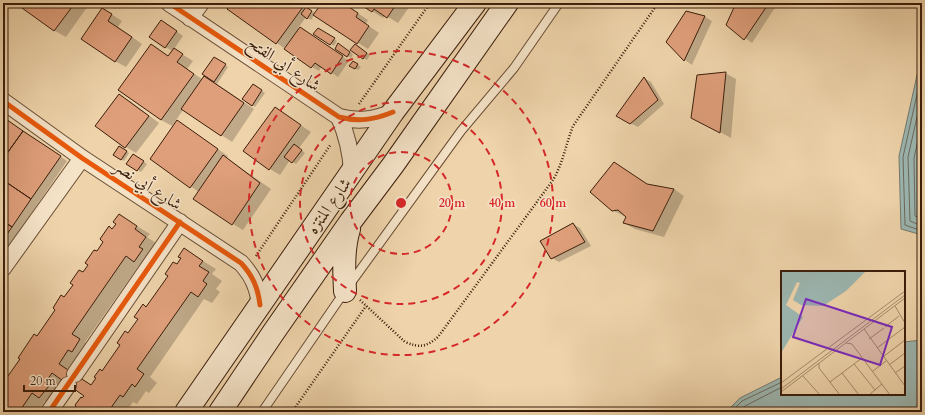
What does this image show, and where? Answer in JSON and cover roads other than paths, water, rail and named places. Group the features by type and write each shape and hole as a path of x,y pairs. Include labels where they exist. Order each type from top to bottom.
{"main road":[{"name":"شارع المنتزه","path":"186,412 393,112 475,3"},
{"path":"477,47 470,48 464,43 464,40 480,13 484,3"},
{"name":"شارع المنتزه","path":"220,412 351,221 394,165 507,3"},
{"path":"393,112 401,122 403,131 394,165"},
{"path":"345,291 344,252 351,221"}],"street":[{"name":"شارع أبي الفتح","path":"169,3 343,120"},
{"path":"190,18 201,3"},
{"name":"شارع أبي نصر","path":"3,101 82,158 230,256 247,270 255,282 259,293 260,305"},
{"path":"352,172 350,147 343,120 371,119 393,112"},
{"path":"3,268 82,158"},
{"path":"49,412 180,222"}],"lane":[{"path":"262,412 345,291 461,131 514,68 559,3"}],"water":[{"path":"922,53 922,235 901,229 899,156"},
{"path":"922,340 922,412 726,412 740,398 781,378 781,395 905,395 905,342"}]}
